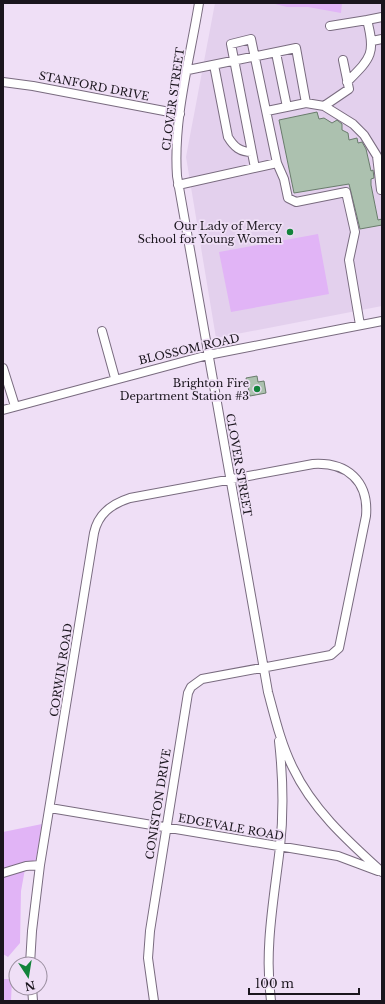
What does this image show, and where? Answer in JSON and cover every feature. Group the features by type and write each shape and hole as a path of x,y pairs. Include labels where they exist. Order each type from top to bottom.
{"street":[{"name":"CLOVER STREET","path":"199,3 180,114 176,150 178,185 264,667 277,727 293,768 324,816 382,873"},
{"path":"330,26 382,17"},
{"path":"347,82 362,67 372,53 372,41 367,20"},
{"path":"255,168 231,44 251,39 277,163 284,179 288,198 291,201 296,202 346,192 354,232 349,260 360,325"},
{"path":"372,41 382,39"},
{"path":"188,70 296,48 306,103"},
{"path":"276,53 287,107"},
{"path":"324,106 349,90 343,60"},
{"path":"214,65 228,137 232,144 240,150 252,152"},
{"name":"STANFORD DRIVE","path":"3,82 33,86 180,114"},
{"path":"267,111 306,103 324,106 353,124 364,135 380,156 381,190"},
{"path":"178,185 277,163"},
{"name":"BLOSSOM ROAD","path":"3,410 115,378 208,355 382,321"},
{"path":"102,331 115,378"},
{"path":"3,368 15,406"},
{"name":"CORWIN ROAD","path":"30,956 40,865 94,533 100,518 111,506 123,500 231,478 313,464 335,466 348,472 358,481 363,490 366,503 366,516 339,648 331,655 264,667"},
{"name":"CONISTON DRIVE","path":"154,1001 148,958 150,931 184,712 191,687 202,679 264,667"},
{"path":"271,1001 268,966 269,926 280,846 283,782 277,727"},
{"name":"EDGEVALE ROAD","path":"50,808 338,856 382,873"},
{"path":"3,873 26,866 40,865"}],"shaded area":[{"name":"Our Lady of Mercy School for Young Women","path":"215,3 382,3 382,306 216,338 186,157"},
{"path":"271,3 342,3 341,13 308,7 287,7"},
{"path":"318,234 329,294 231,312 219,252"},
{"path":"42,824 36,860 3,870 3,832"},
{"path":"25,869 21,891 20,943 8,957 3,954 3,876"},
{"path":"3,979 8,979 8,996 11,996 11,1001 3,1001"}],"building":[{"name":"Our Lady of Mercy School for Young Women","path":"317,112 319,119 324,118 332,123 337,120 342,124 342,130 348,133 349,140 357,138 358,143 362,142 366,149 371,171 373,170 374,178 371,179 371,185 378,220 382,219 382,225 360,229 349,184 294,193 279,120"},
{"name":"Brighton Fire Department Station #3","path":"257,376 258,382 264,381 266,393 250,396 246,378"}],"place":[{"name":"Our Lady of Mercy School for Young Women","path":"290,232"},
{"name":"Brighton Fire Department Station #3","path":"257,389"}]}
